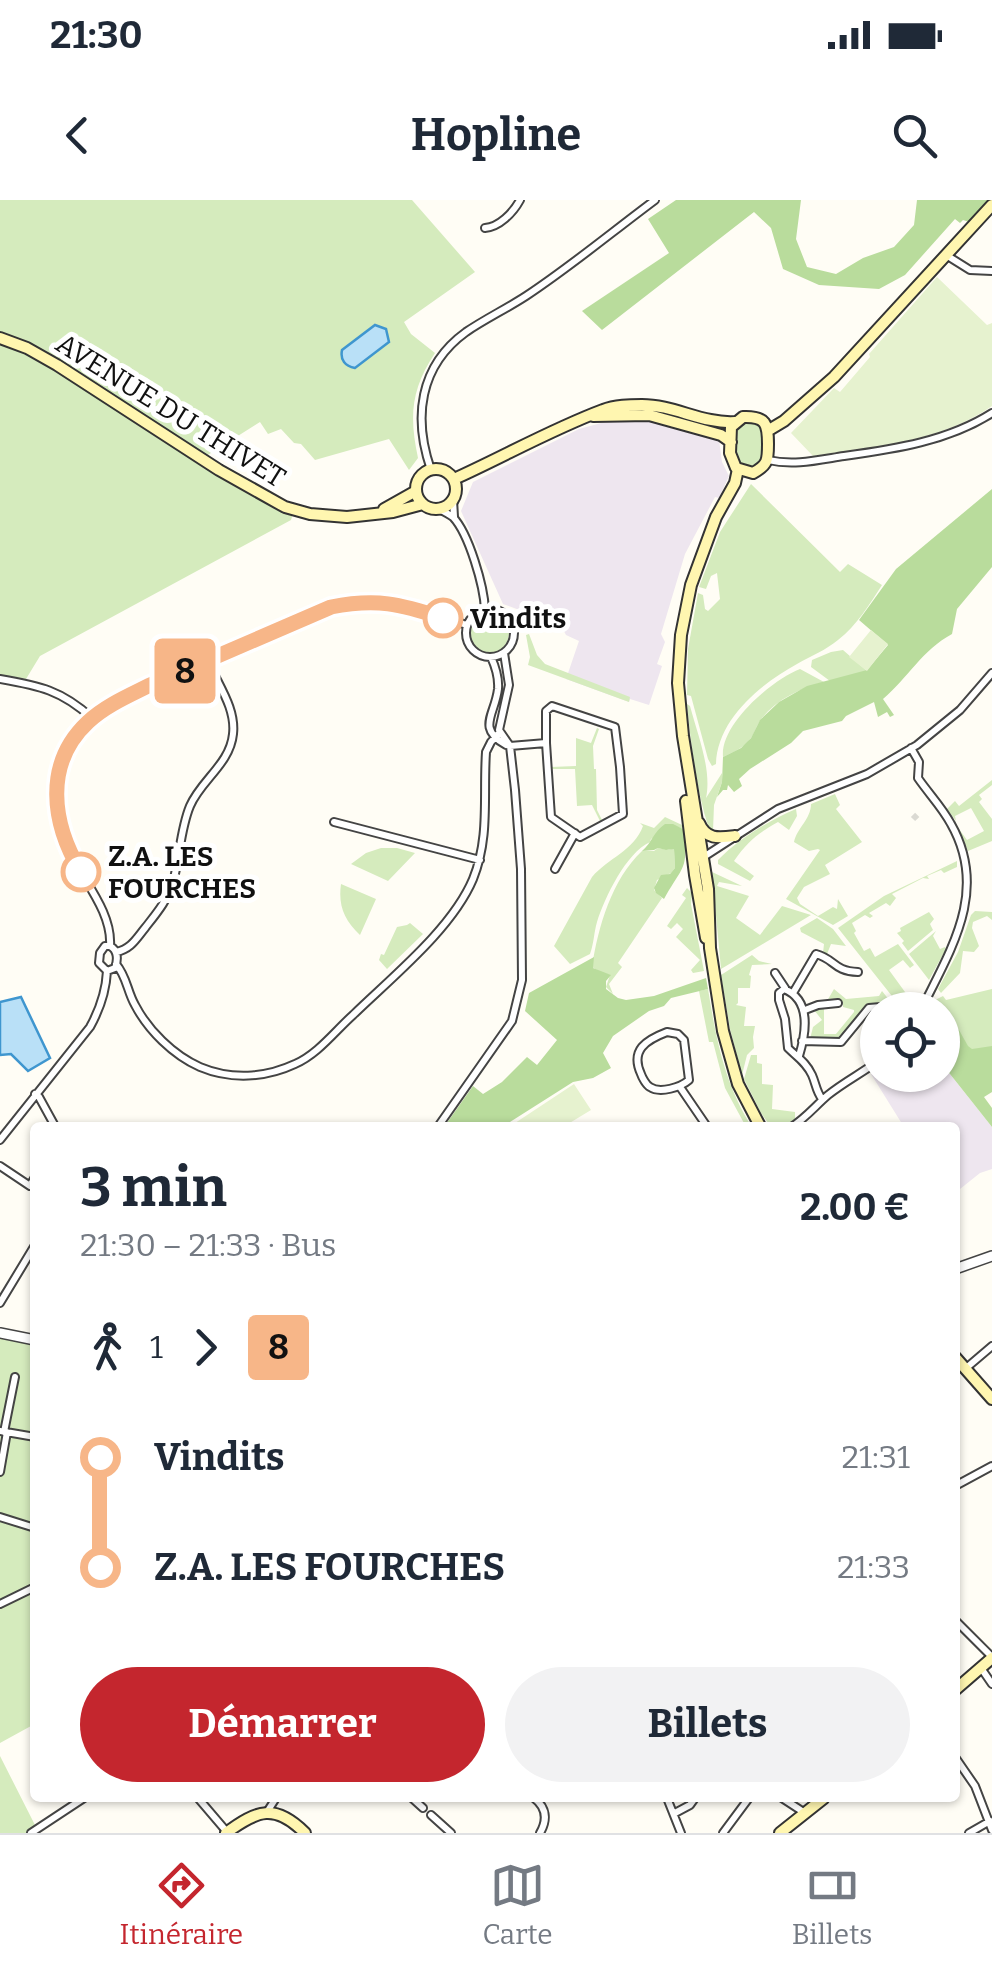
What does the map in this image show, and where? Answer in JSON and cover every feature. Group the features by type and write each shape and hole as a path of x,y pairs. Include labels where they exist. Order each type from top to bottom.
{"main road":[{"path":"768,430 784,421 834,377 992,205"},
{"name":"AVENUE DU THIVET","path":"0,338 57,364 285,508 329,516 394,512 424,504"},
{"path":"454,479 614,407 676,408 718,422 755,417 768,430 768,460 752,472 715,524"},
{"path":"592,416 648,415 721,435 731,442"},
{"path":"734,422 730,458 738,469 752,472"},
{"path":"738,469 696,572 683,623 678,673 682,736 694,803 702,922 733,1070 758,1122"},
{"path":"431,470 444,471 454,479 454,499 439,509 424,504 416,491 420,477 431,470"},
{"name":"AVENUE DU THIVET","path":"379,512 416,491"},
{"path":"682,736 681,754 697,859"},
{"path":"694,803 704,832 719,838 735,836"},
{"path":"960,1363 992,1399"},
{"path":"960,1686 992,1658"},
{"path":"780,1833 819,1802"},
{"path":"226,1832 267,1812 288,1818 305,1833"}],"street":[{"path":"485,228 494,228 520,200"},
{"path":"431,470 421,432 421,409 424,390 450,346 524,297 655,200"},
{"path":"946,255 970,270 992,271"},
{"path":"768,460 791,464 912,444 955,432 992,413"},
{"path":"454,499 454,519 476,566 485,610"},
{"path":"439,509 454,519"},
{"path":"467,625 388,602 331,607 122,699 92,718 75,737 62,764 56,798 62,834 106,921 116,964 125,976 137,1009 181,1056 220,1074 247,1076 280,1070 308,1057 419,951 459,902 480,860 486,820 486,752 498,735 509,685 504,652"},
{"path":"485,610 499,611 512,626 512,644 491,657 471,648 466,636 471,618 485,610"},
{"path":"442,1122 516,1011 524,962 520,842 510,746 488,726 498,684 491,657"},
{"path":"116,964 112,971 100,966 102,950 129,948 165,900 191,804 231,746 232,715 208,662"},
{"path":"697,859 778,809 874,770 911,748 960,710 992,673"},
{"path":"0,679 62,695 92,718"},
{"path":"552,706 616,728 623,814 582,837 551,817 546,743 546,711 552,706"},
{"path":"510,746 546,743"},
{"path":"911,748 919,762 918,778 950,823 961,848 967,888 960,927 929,992"},
{"path":"334,822 480,860"},
{"path":"556,868 575,833"},
{"path":"789,991 816,954 843,971 858,972"},
{"path":"0,1140 90,1027 104,996 107,971"},
{"path":"775,974 804,1010 798,1056"},
{"path":"789,991 780,991 778,997 786,1019 787,1047 810,1072 822,1099"},
{"path":"804,1010 838,1003"},
{"path":"802,1041 841,1042 860,1020"},
{"path":"672,1032 684,1040 689,1079 680,1087 652,1088 638,1067 638,1050 660,1034 672,1032"},
{"path":"799,1122 822,1099 860,1073"},
{"path":"680,1087 704,1122"},
{"path":"35,1094 53,1122"},
{"path":"0,1124 8,1130"},
{"path":"0,1166 30,1186"},
{"path":"0,1304 30,1253"},
{"path":"960,1267 992,1256"},
{"path":"0,1333 30,1339"},
{"path":"965,1369 992,1346"},
{"path":"0,1472 15,1377"},
{"path":"4,1432 30,1437"},
{"path":"960,1483 992,1466"},
{"path":"0,1517 30,1526"},
{"path":"0,1604 30,1589"},
{"path":"960,1625 992,1658"},
{"path":"981,1667 992,1684"},
{"path":"960,1764 975,1786 992,1830"},
{"path":"31,1833 78,1802"},
{"path":"201,1802 226,1832"},
{"path":"267,1812 273,1802"},
{"path":"417,1802 424,1808"},
{"path":"539,1802 546,1819 540,1833"},
{"path":"669,1802 682,1833"},
{"path":"674,1813 693,1802"},
{"path":"723,1833 747,1802"},
{"path":"788,1802 805,1813"},
{"path":"431,1815 451,1833"},
{"path":"970,1833 991,1821"}],"shaded area":[{"path":"630,419 719,440 729,476 685,554 661,634 665,642 657,664 662,666 649,705 630,699 629,702 566,679 579,641 566,635 557,618 548,622 540,605 522,611 503,604 461,511 473,482 579,429"},
{"path":"960,1087 992,1127 992,1169 960,1189 960,1122 901,1122 882,1092 960,1092"}],"green space":[{"path":"0,200 412,200 475,272 404,322 411,334 435,353 414,403 418,458 409,470 389,439 315,460 281,429 268,434 260,422 203,458 294,510 291,520 40,656 26,679 0,675"},
{"path":"676,200 801,200 796,239 807,267 836,274 863,258 894,247 914,225 917,200 989,200 969,222 955,219 905,275 879,289 819,285 783,269 771,228 754,212 602,330 582,311 669,253 648,219"},
{"path":"937,277 987,325 992,323 992,406 929,435 813,456 791,433 834,388 840,392"},
{"path":"746,421 763,427 764,457 754,466 746,467 739,464 733,448 738,428"},
{"path":"751,484 840,572 848,564 882,585 845,634 770,681 744,704 724,732 716,764 712,766 691,696 687,695 688,649 698,593 703,595 708,611 720,599 717,573 711,576 706,589 699,587 720,532"},
{"path":"992,489 992,567 957,609 952,634 932,648 883,699 894,715 890,717 887,712 878,717 874,702 842,721 803,731 750,769 739,779 742,786 734,792 728,785 717,797 723,757 741,748 760,720 779,702 807,686 867,670 888,645 859,620 896,569"},
{"path":"489,613 503,619 509,633 503,647 489,653 475,647 469,633 475,619"},
{"path":"871,630 888,644 867,671 849,657"},
{"path":"529,634 545,664 630,697 629,702 528,665"},
{"path":"843,650 867,671 830,681 811,667 812,660"},
{"path":"800,669 824,682 775,705 748,742 723,757 730,731 750,705"},
{"path":"687,704 706,764 706,798 722,773 713,831 709,829 697,783"},
{"path":"597,728 593,746 601,823 592,805 577,806 575,769 551,767 576,766 576,738 591,743"},
{"path":"992,780 992,785 979,795 979,802 992,819 992,841 968,851 959,829 967,840 984,831 971,808 955,816 956,821 947,809 955,801 959,806"},
{"path":"835,794 840,805 836,809 862,842 825,865 830,874 804,887 797,898 818,916 833,907 837,909 838,899 848,916 833,925 786,899 820,850 809,851 794,842 811,804"},
{"path":"796,809 797,816 789,830 778,822 753,838 734,861 754,876 750,881 718,864 745,837"},
{"path":"665,817 683,829 675,826 651,839 633,856 605,901 590,954 570,964 554,946 592,877 633,842 643,826 640,823 654,828"},
{"path":"665,824 683,829 685,852 683,867 664,899 654,888 661,875 670,874 675,868 674,849 642,851"},
{"path":"381,848 415,853 388,881 351,864"},
{"path":"674,848 675,868 657,880 654,890 662,898 618,963 622,967 609,984 613,994 606,987 610,975 592,967 598,936 622,875 642,851"},
{"path":"957,861 957,867 944,873 941,870 892,894 896,898 890,906 886,903 869,913 873,916 870,918 865,915 852,923 864,951 870,948 875,957 898,944 914,965 910,968 903,960 889,970 905,992 889,992 838,928 884,896"},
{"path":"712,872 742,886 719,882 717,886 749,896 736,918 760,935 782,906 811,915 721,969"},
{"path":"341,884 376,899 360,935 343,912"},
{"path":"687,888 692,893 704,971 693,973 691,970 700,960 676,937 683,929 677,923 671,929 667,926 686,898 682,895"},
{"path":"975,911 992,912 992,920 987,916 973,922 979,946 974,952 963,951 960,973 940,992 938,989 958,952"},
{"path":"929,912 934,919 930,924 933,930 908,951 897,933"},
{"path":"817,918 833,929 846,946 831,944 827,954 823,953 824,944 801,932 800,928"},
{"path":"410,923 423,934 387,969 379,960 381,954 384,955 397,927"},
{"path":"936,931 933,936 940,949 946,949 929,980 909,954"},
{"path":"752,955 772,964 752,965 750,988 738,988 736,1005 746,1007 744,1026 755,1026 754,1048 747,1055 742,1075 721,975"},
{"path":"594,957 593,968 611,975 606,989 618,998 654,996 706,978 708,989 671,998 664,1006 649,1011 613,1036 603,1053 611,1068 593,1078 573,1082 510,1122 448,1122 473,1086 483,1094 502,1082 527,1057 537,1065 557,1040 525,1011 529,993"},
{"path":"708,989 723,1061 749,1122 743,1122 725,1088 713,1042 709,1042 699,991"},
{"path":"834,989 846,999 860,998 860,1015 839,1039 810,1039 813,1027 822,1020 814,1010 824,1008 824,1034 836,1034 854,1012 839,1000 827,1001"},
{"path":"992,989 992,1092 968,1096 960,1086 960,997"},
{"path":"960,1032 972,1049 992,1046 992,1092 984,1097 992,1108 992,1127 960,1087"},
{"path":"751,1055 757,1055 757,1063 762,1064 762,1084 773,1085 772,1109 795,1112 795,1119 767,1122 744,1079"},
{"path":"574,1084 591,1110 571,1122 517,1122"},
{"path":"0,1333 30,1339 30,1727 0,1743"},
{"path":"0,1756 37,1829 31,1833 0,1833"}],"water":[{"path":"375,325 386,329 389,342 355,368 346,364 342,350"},
{"path":"21,997 50,1058 28,1071 11,1054 0,1055 0,1002"}],"tunnel":[{"path":"913,819 918,814"}],"bus line":[{"name":"8","path":"81,872 62,834 56,798 66,754 92,718 148,686 331,607 388,602 443,618"}],"place":[{"name":"Vindits","path":"443,618"},
{"name":"Z.A. LES FOURCHES","path":"81,872"}]}
